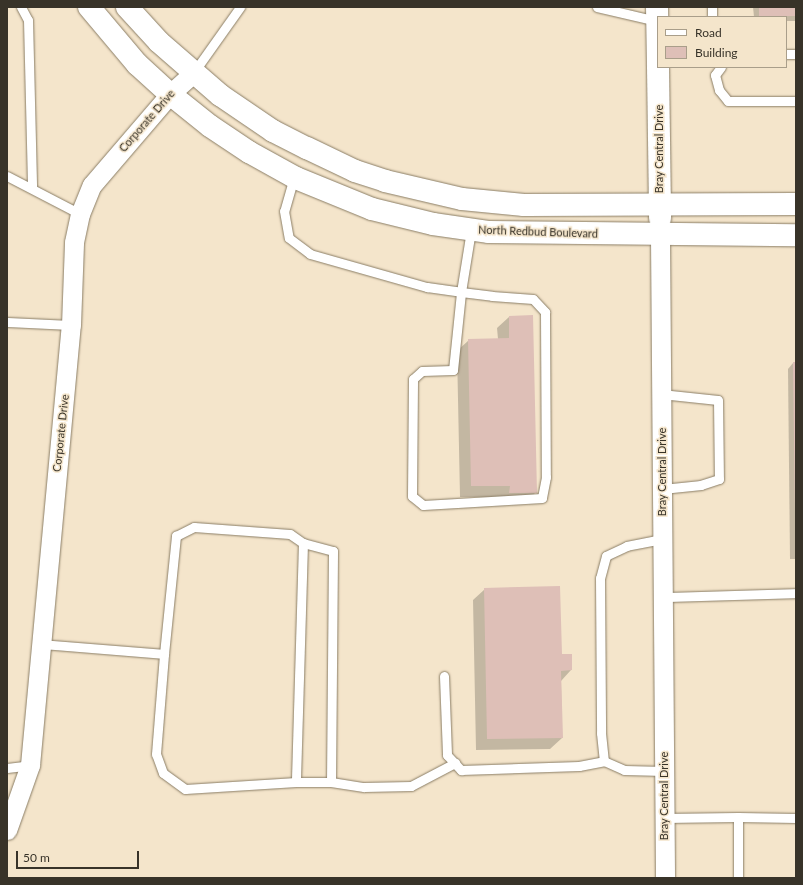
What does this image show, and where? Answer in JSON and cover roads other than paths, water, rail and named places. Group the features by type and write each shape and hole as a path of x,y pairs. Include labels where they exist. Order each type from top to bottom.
{"street":[{"name":"North Redbud Boulevard","path":"89,7 137,64 170,94 249,152 294,177 372,209 407,219 471,230 526,234 660,236 796,235"},
{"path":"127,7 193,73 220,95 273,131 331,160 386,180 462,199 524,205 796,204"},
{"name":"Bray Central Drive","path":"658,68 662,539 664,597 665,878"},
{"name":"Corporate Drive","path":"7,830 30,765 71,325 74,242 80,214 92,185 170,94 193,73"}],"lane":[{"path":"21,7 28,20 32,188"},
{"path":"193,73 240,7"},
{"path":"597,7 657,21"},
{"path":"720,68 715,75 720,90 728,101 796,101"},
{"path":"7,176 80,214"},
{"path":"294,177 284,211 289,238 310,254 427,287 461,292 533,299 544,312 546,477 542,498 423,505 412,496 413,379 422,371 453,370 461,292 471,230"},
{"path":"7,322 71,325"},
{"path":"661,394 718,400 719,479 701,485 662,489"},
{"path":"331,782 333,551 303,543 290,534 194,527 176,536 156,754 163,773 185,789 296,782 331,782 364,788 411,786 454,763"},
{"path":"604,761 601,733 600,578 606,556 627,546 662,539"},
{"path":"296,782 303,543"},
{"path":"664,597 796,592"},
{"path":"41,644 164,654"},
{"path":"444,676 447,755 461,770 579,766 604,761 624,770 664,770"},
{"path":"7,768 30,765"},
{"path":"664,818 796,818"},
{"path":"738,818 738,878"}]}
